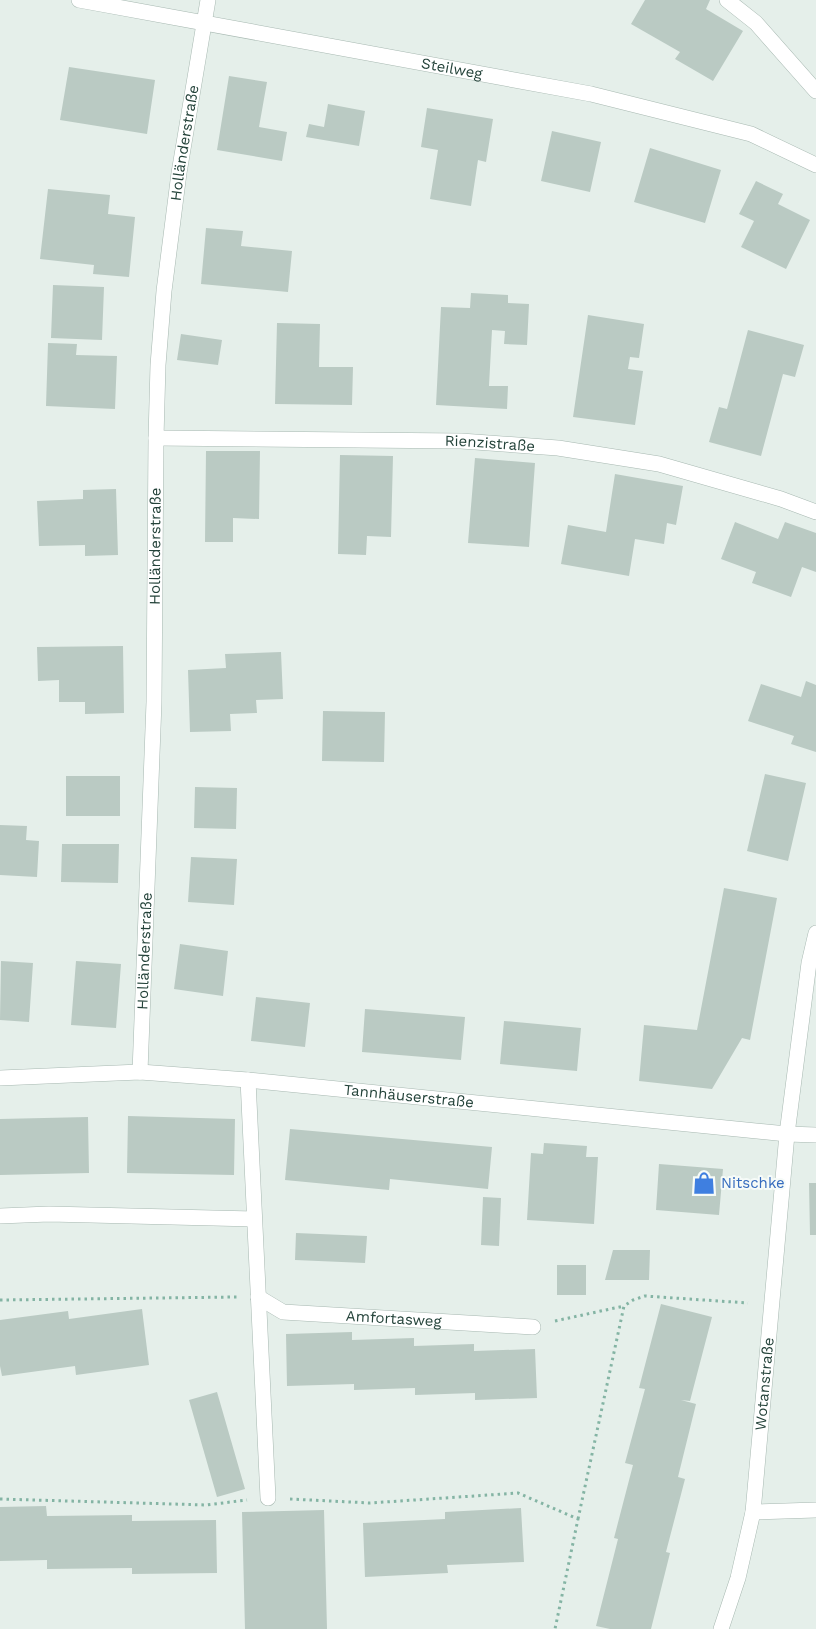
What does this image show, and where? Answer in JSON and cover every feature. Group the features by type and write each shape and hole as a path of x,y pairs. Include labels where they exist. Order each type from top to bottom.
{"street":[{"name":"Steilweg","path":"79,0 591,94 751,134 816,165"},
{"name":"Holländerstraße","path":"140,1072 154,702 158,366 164,291 179,173 208,0"},
{"path":"727,0 756,23 816,90"},
{"name":"Rienzistraße","path":"156,438 461,441 558,448 659,464 781,499 816,512"},
{"name":"Wotanstraße","path":"721,1629 738,1578 753,1512 787,1134 809,963 816,933"},
{"name":"Tannhäuserstraße","path":"0,1078 140,1072 248,1080 787,1134 816,1135"},
{"path":"248,1080 268,1498"},
{"path":"0,1216 49,1214 254,1219"},
{"name":"Amfortasweg","path":"258,1297 283,1312 533,1327"},
{"path":"753,1512 816,1510"}],"path":[{"path":"533,1327 624,1306 633,1300 645,1296 772,1304"},
{"path":"0,1300 258,1297"},
{"path":"555,1629 624,1306"},
{"path":"0,1499 206,1505 268,1498 370,1503 518,1493 578,1519"}],"building":[{"path":"645,0 710,0 706,9 743,31 713,81 675,59 680,52 631,24"},
{"path":"69,67 155,80 147,134 60,120"},
{"path":"229,76 267,82 259,127 287,132 282,161 217,150"},
{"path":"328,104 365,111 359,146 306,137 309,124 324,127"},
{"path":"427,108 493,119 486,162 478,160 471,206 430,199 438,150 421,147"},
{"path":"552,131 601,142 590,192 541,181"},
{"path":"650,148 721,170 705,223 634,202"},
{"path":"756,181 783,194 778,204 810,220 786,269 741,247 754,221 739,214"},
{"path":"48,189 110,195 108,214 135,217 129,277 93,274 94,265 40,259"},
{"path":"206,228 243,231 241,246 292,251 288,292 201,284"},
{"path":"53,285 104,287 102,340 51,338"},
{"path":"471,293 508,295 508,303 529,304 527,345 504,344 505,331 492,330 489,386 508,386 507,409 436,405 441,307 470,308"},
{"path":"588,315 644,324 639,358 630,357 628,369 643,371 635,425 573,417"},
{"path":"277,323 320,324 319,367 353,367 352,405 275,404"},
{"path":"748,330 804,345 795,377 783,374 761,456 709,442 719,407 727,409"},
{"path":"181,334 222,340 218,365 177,360"},
{"path":"48,343 77,344 76,355 117,356 115,409 46,406"},
{"path":"206,451 260,451 259,519 233,518 233,542 205,542"},
{"path":"340,455 393,456 391,537 367,536 366,555 338,554"},
{"path":"475,458 535,463 529,547 468,543"},
{"path":"615,474 683,486 676,525 667,523 664,544 635,539 629,576 561,564 568,525 606,532"},
{"path":"116,489 118,555 85,556 85,545 39,546 37,501 83,499 83,490"},
{"path":"735,522 778,539 785,522 816,533 816,572 802,567 791,597 752,583 756,572 721,559"},
{"path":"123,646 124,713 85,714 85,702 59,702 59,680 38,681 37,647"},
{"path":"281,652 283,699 256,700 257,713 230,714 231,731 190,732 188,670 226,668 225,654"},
{"path":"806,681 816,685 816,752 791,744 794,736 748,721 761,684 801,697"},
{"path":"323,711 385,712 384,762 322,761"},
{"path":"765,774 806,783 788,861 747,851"},
{"path":"66,776 120,776 120,816 66,816"},
{"path":"195,787 237,788 236,829 194,828"},
{"path":"0,825 27,826 26,840 39,841 37,877 0,875"},
{"path":"62,844 119,844 118,883 61,882"},
{"path":"191,857 237,859 234,905 188,902"},
{"path":"724,888 777,898 750,1040 742,1038 712,1089 639,1081 644,1025 697,1030"},
{"path":"180,944 228,951 223,996 174,989"},
{"path":"1,961 33,963 29,1022 0,1020"},
{"path":"76,961 121,964 116,1028 71,1025"},
{"path":"256,997 310,1003 305,1047 251,1041"},
{"path":"365,1009 465,1017 461,1060 362,1052"},
{"path":"504,1021 581,1028 577,1071 500,1064"},
{"path":"128,1116 235,1119 234,1175 127,1173"},
{"path":"88,1117 89,1173 0,1175 0,1119"},
{"path":"290,1129 492,1147 488,1189 390,1179 389,1190 285,1180"},
{"path":"544,1143 587,1146 586,1157 598,1157 594,1224 527,1220 531,1153 543,1154"},
{"path":"659,1164 723,1169 719,1215 656,1210"},
{"path":"809,1183 816,1183 816,1235 810,1235"},
{"path":"483,1197 501,1198 499,1246 481,1245"},
{"path":"296,1233 367,1236 365,1263 295,1260"},
{"path":"613,1250 650,1250 649,1280 605,1280"},
{"path":"557,1265 586,1265 586,1295 557,1295"},
{"path":"661,1304 712,1317 690,1401 681,1400 696,1404 678,1477 685,1479 666,1552 670,1553 651,1629 610,1629 596,1626 618,1539 614,1538 633,1465 625,1463 645,1389 639,1388"},
{"path":"142,1309 149,1365 76,1375 75,1366 2,1376 0,1366 0,1320 68,1311 69,1319"},
{"path":"352,1332 352,1340 414,1338 414,1346 474,1344 474,1351 535,1349 537,1398 475,1400 475,1393 415,1395 415,1388 354,1390 354,1384 287,1386 286,1334"},
{"path":"217,1392 245,1489 217,1497 189,1400"},
{"path":"46,1506 47,1516 132,1515 132,1521 216,1520 217,1573 132,1574 132,1568 47,1569 47,1560 0,1561 0,1507"},
{"path":"521,1508 524,1562 447,1565 448,1573 365,1577 363,1523 445,1519 445,1512"},
{"path":"324,1510 327,1629 245,1629 242,1512"}],"place":[{"name":"Nitschke","path":"704,1183"}]}
